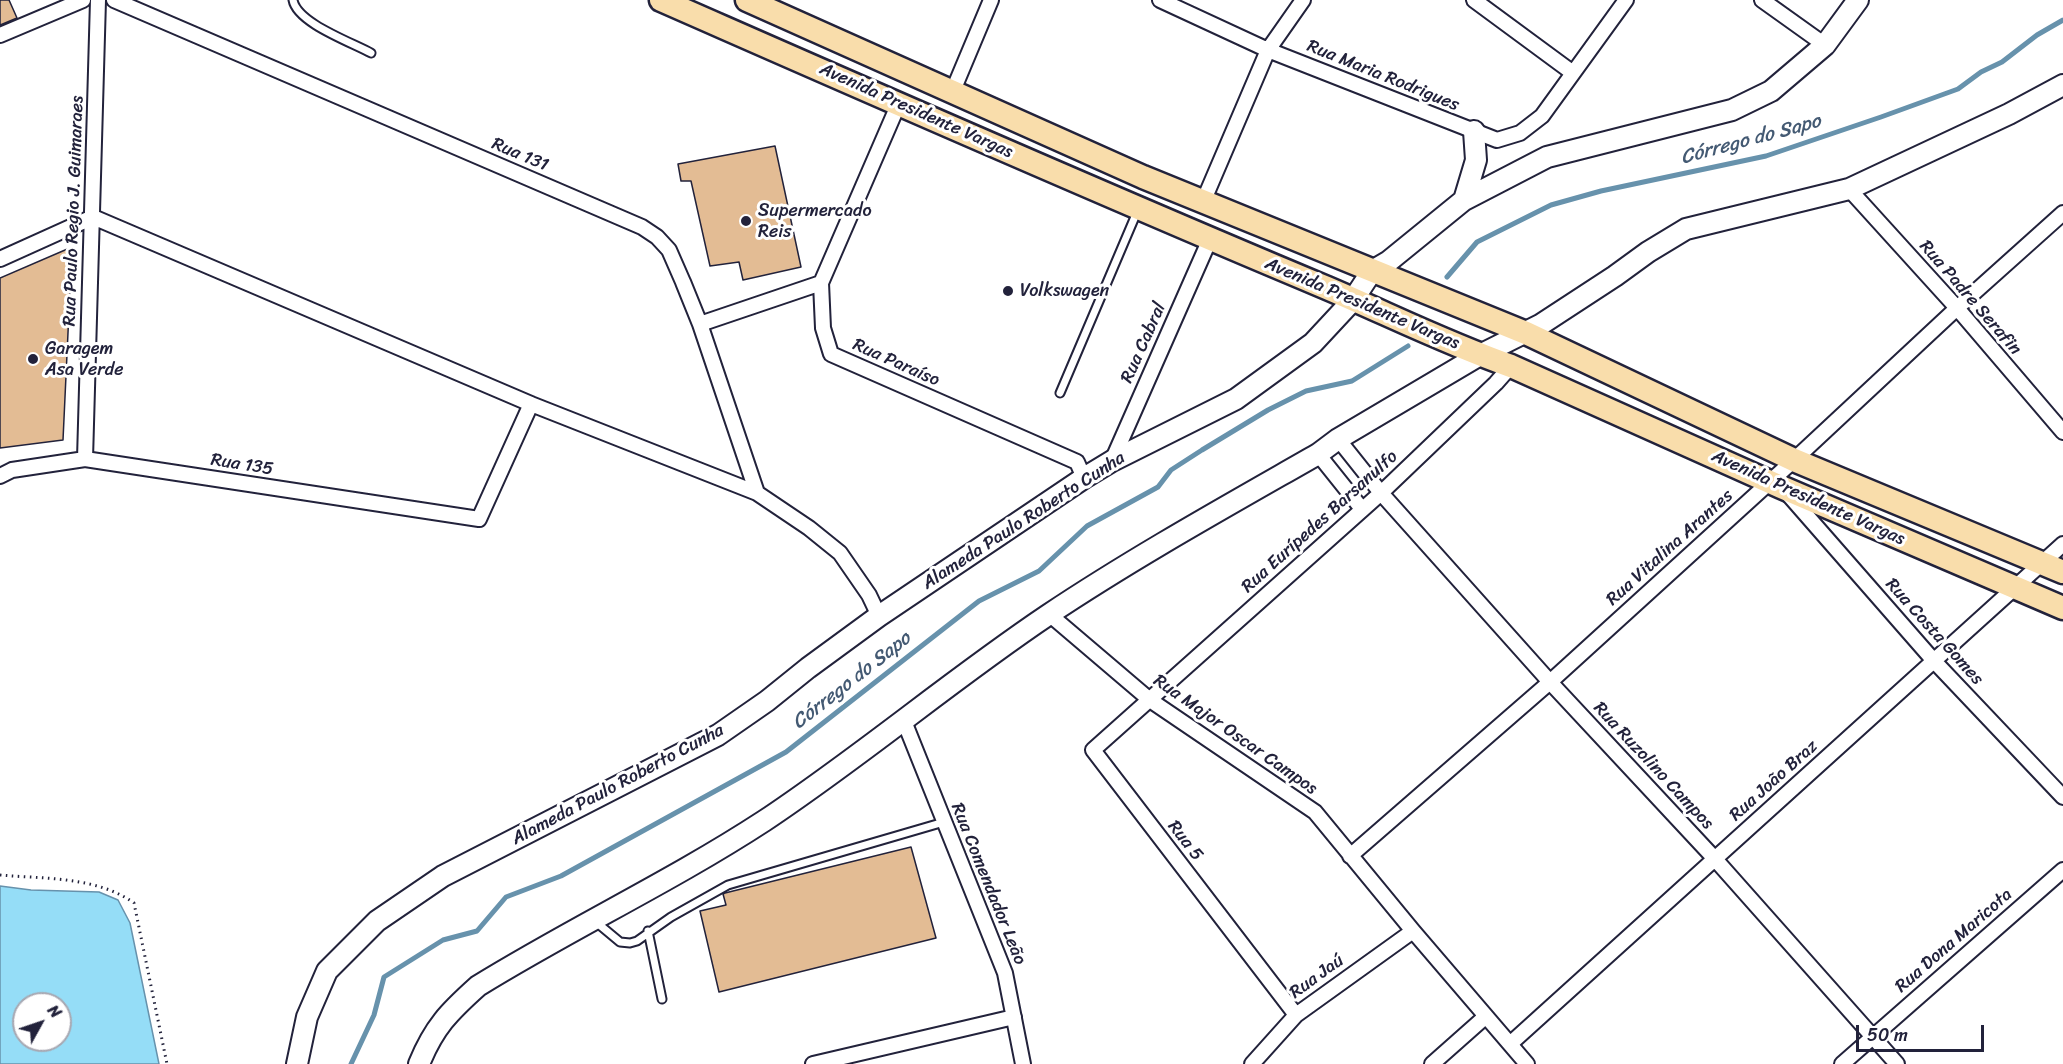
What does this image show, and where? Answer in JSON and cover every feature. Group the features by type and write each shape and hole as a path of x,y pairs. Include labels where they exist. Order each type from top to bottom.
{"main road":[{"name":"Avenida Presidente Vargas","path":"661,0 1138,210 1480,355 1511,366 2063,608"},
{"name":"Avenida Presidente Vargas","path":"747,0 952,93 1203,202 1526,333 1794,460 2063,572"}],"street":[{"path":"0,35 82,0"},
{"name":"Rua Paulo Regio J. Guimaraes","path":"85,459 98,0"},
{"name":"Rua 131","path":"114,0 642,227 657,237 669,250 700,324 757,493"},
{"path":"952,93 991,0"},
{"name":"Rua Maria Rodrigues","path":"1160,0 1268,50 1497,140 1520,133 1542,116 1574,73"},
{"path":"1203,202 1268,50 1303,0"},
{"path":"1474,0 1574,73 1626,0"},
{"path":"1762,0 1826,45"},
{"name":"Alameda Paulo Roberto Cunha","path":"297,1064 307,1017 327,971 377,921 443,876 718,735 879,616 1084,478 1112,461 1236,399 1313,343 1353,300 1372,271 1389,261 1464,200 1547,157 1732,110 1772,91 1826,45 1858,0"},
{"path":"419,1064 428,1041 449,1011 478,986 763,821 1049,614 1480,355 1526,333 1686,228 1849,189 2009,114 2063,85"},
{"name":"Rua Paraíso","path":"899,104 821,283 823,328 831,354 1077,462 1084,478"},
{"path":"1464,200 1476,160 1474,131"},
{"name":"Rua Padre Serafin","path":"1849,189 1957,308 2063,432"},
{"name":"Rua Vitalina Arantes","path":"1350,856 1776,484 1794,460 2063,213"},
{"path":"0,259 93,217 531,404 757,493 809,528 840,553 869,595 879,616"},
{"name":"Rua Cabral","path":"1112,461 1210,239"},
{"path":"700,324 821,283"},
{"name":"Rua Eurípedes Barsanulfo","path":"1150,700 1381,493 1488,391 1511,366"},
{"name":"Rua 135","path":"0,476 12,470 85,459 479,519 531,404"},
{"name":"Rua Ruzolino Campos","path":"1338,439 1381,493 1550,682 1715,859 1897,1064"},
{"path":"1318,454 1362,509"},
{"name":"Rua Costa Gomes","path":"1776,484 1934,661 2063,797"},
{"name":"Rua João Braz","path":"1510,1044 2063,544"},
{"name":"Rua Major Oscar Campos","path":"1049,614 1150,700 1315,812 1485,1017 1527,1064"},
{"name":"Rua 5","path":"1150,700 1092,750 1296,1015"},
{"name":"Rua Comendador Leão","path":"904,721 1005,973 1023,1064"},
{"name":"Rua Dona Maricota","path":"1842,1064 2063,870"},
{"name":"Rua Jaú","path":"1252,1064 1296,1015 1413,931"},
{"path":"813,1064 1014,1017"},
{"path":"1432,1064 1485,1017"}],"lane":[{"path":"293,0 294,8 306,20 371,53"},
{"path":"1060,393 1138,210"},
{"path":"594,920 620,942 630,943 637,941 648,931 728,885 944,822"},
{"path":"648,931 662,999"}],"path":[{"path":"0,875 96,885 119,892 134,903 167,1064"}],"water":[{"path":"0,886 31,890 99,892 118,900 130,923 159,1064 0,1064"}],"building":[{"path":"0,0 9,0 17,18 0,25"},
{"name":"Supermercado Reis","path":"775,146 801,267 743,280 739,262 710,266 691,181 681,181 678,164"},
{"name":"Garagem Asa Verde","path":"72,247 63,440 0,448 0,278"},
{"path":"911,847 936,938 719,992 700,911 726,905 723,894 725,893"}],"waterway":[{"name":"Córrego do Sapo","path":"1447,277 1477,242 1551,205 1601,191 1766,156 1881,117 1958,89 2063,20"},
{"name":"Córrego do Sapo","path":"351,1064 374,1015 384,977 443,940 477,931 506,897 561,876 786,752 979,601 1039,571 1087,526 1158,487 1171,470 1202,450 1268,410 1306,391 1352,381 1408,346"}],"place":[{"name":"Supermercado Reis","path":"746,221"},
{"name":"Volkswagen","path":"1008,291"},
{"name":"Garagem Asa Verde","path":"33,359"}]}
